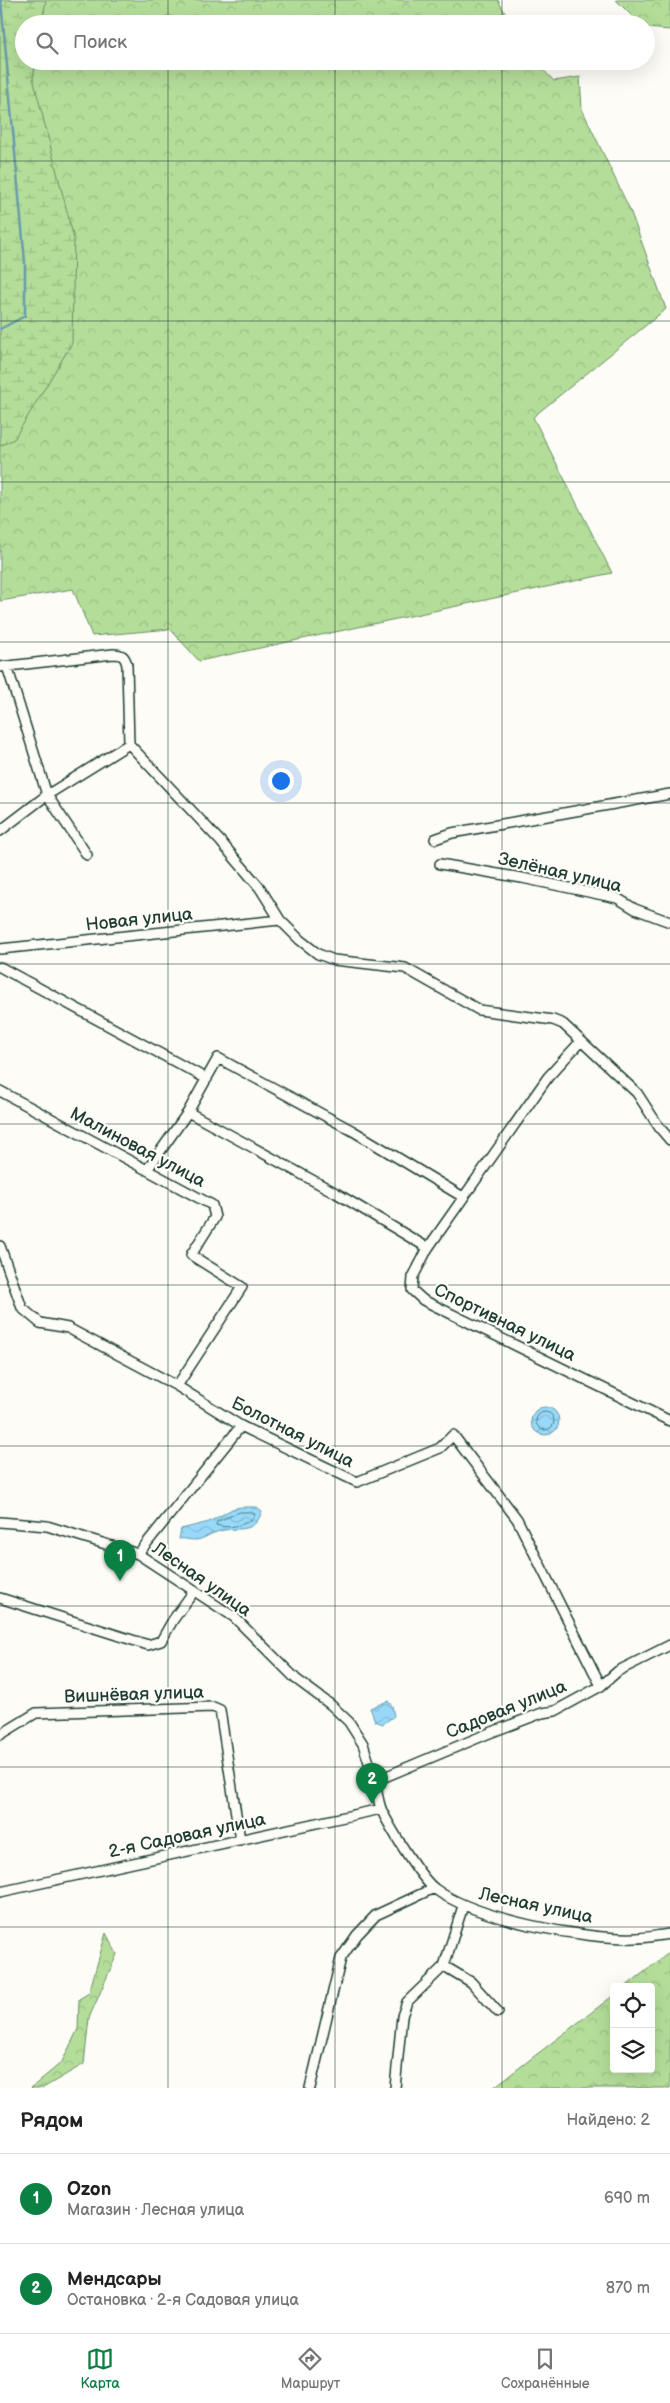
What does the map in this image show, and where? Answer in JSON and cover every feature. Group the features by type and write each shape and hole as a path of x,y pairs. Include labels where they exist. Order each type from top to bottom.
{"street":[{"path":"87,855 47,795 4,666 120,654 125,658 127,665 129,744 221,842 260,888 280,920 300,940 318,954 334,960 405,968 479,1010 553,1020 571,1030 637,1093 659,1128 670,1140"},
{"path":"0,831 47,795 129,744"},
{"path":"435,839 452,833 670,794"},
{"name":"Зелёная улица","path":"440,864 522,878 617,898 634,909 670,922"},
{"name":"Новая улица","path":"0,949 280,920"},
{"path":"0,967 206,1078"},
{"name":"Спортивная улица","path":"581,1041 548,1077 463,1197 428,1248 413,1276 412,1284 415,1294 423,1300 670,1421"},
{"path":"147,1170 188,1112 218,1058 353,1131 463,1197"},
{"name":"Малиновая улица","path":"0,1091 212,1205 215,1217 191,1255 242,1287 177,1386"},
{"path":"188,1112 336,1193 428,1248"},
{"name":"Болотная улица","path":"0,1246 22,1308 40,1323 68,1328 177,1386 241,1426 357,1482 440,1448 453,1435 517,1519 601,1686"},
{"path":"138,1554 241,1426"},
{"name":"Лесная улица","path":"0,1522 46,1526 138,1554 234,1617 296,1679 331,1705 349,1722 363,1744 374,1781"},
{"path":"0,1598 148,1645 161,1641 173,1620 194,1591"},
{"name":"Садовая улица","path":"374,1781 487,1734 542,1713 555,1711 601,1686 618,1671 670,1644"},
{"name":"Вишнёвая улица","path":"0,1735 36,1713 213,1707 220,1710 240,1840"},
{"path":"374,1781 381,1809"},
{"name":"Лесная улица","path":"381,1809 415,1864 434,1888 463,1906 534,1925 588,1935 636,1938 670,1934"},
{"name":"2-я Садовая улица","path":"0,1892 381,1809"},
{"path":"310,2088 341,1958 357,1935 376,1915 434,1888"},
{"path":"396,2088 402,2016 407,2002 444,1966 463,1906"},
{"path":"444,1966 471,1982 498,2012"}],"green space":[{"path":"0,0 498,0 506,15 15,15 15,70 544,70 554,81 580,77 582,109 630,210 666,309 533,417 612,573 199,661 170,629 92,636 73,589 0,601"},
{"path":"0,0 46,0 44,15 15,15 15,70 34,70 33,78 74,239 72,343 14,439 0,446"},
{"path":"616,0 670,0 670,30 655,29 655,15 631,15"},
{"path":"106,1933 117,1954 89,2018 84,2064 43,2088 31,2088 62,2062 78,2029 79,1999 89,1993"},
{"path":"670,1952 670,2088 493,2088 610,1998 610,2073 655,2073 655,1983 630,1983"}],"water":[{"path":"545,1407 555,1411 559,1421 555,1431 545,1435 535,1431 531,1421 535,1411"},
{"path":"257,1507 262,1511 259,1519 254,1524 243,1529 224,1530 198,1540 179,1539 181,1529 209,1522 232,1509"},
{"path":"388,1701 392,1706 394,1716 383,1724 375,1721 370,1708"}],"waterway":[{"path":"0,329 25,316 25,262 1,0"}],"place":[{"name":"Ozon","path":"120,1581"},
{"name":"Мендсары","path":"372,1804"}]}
